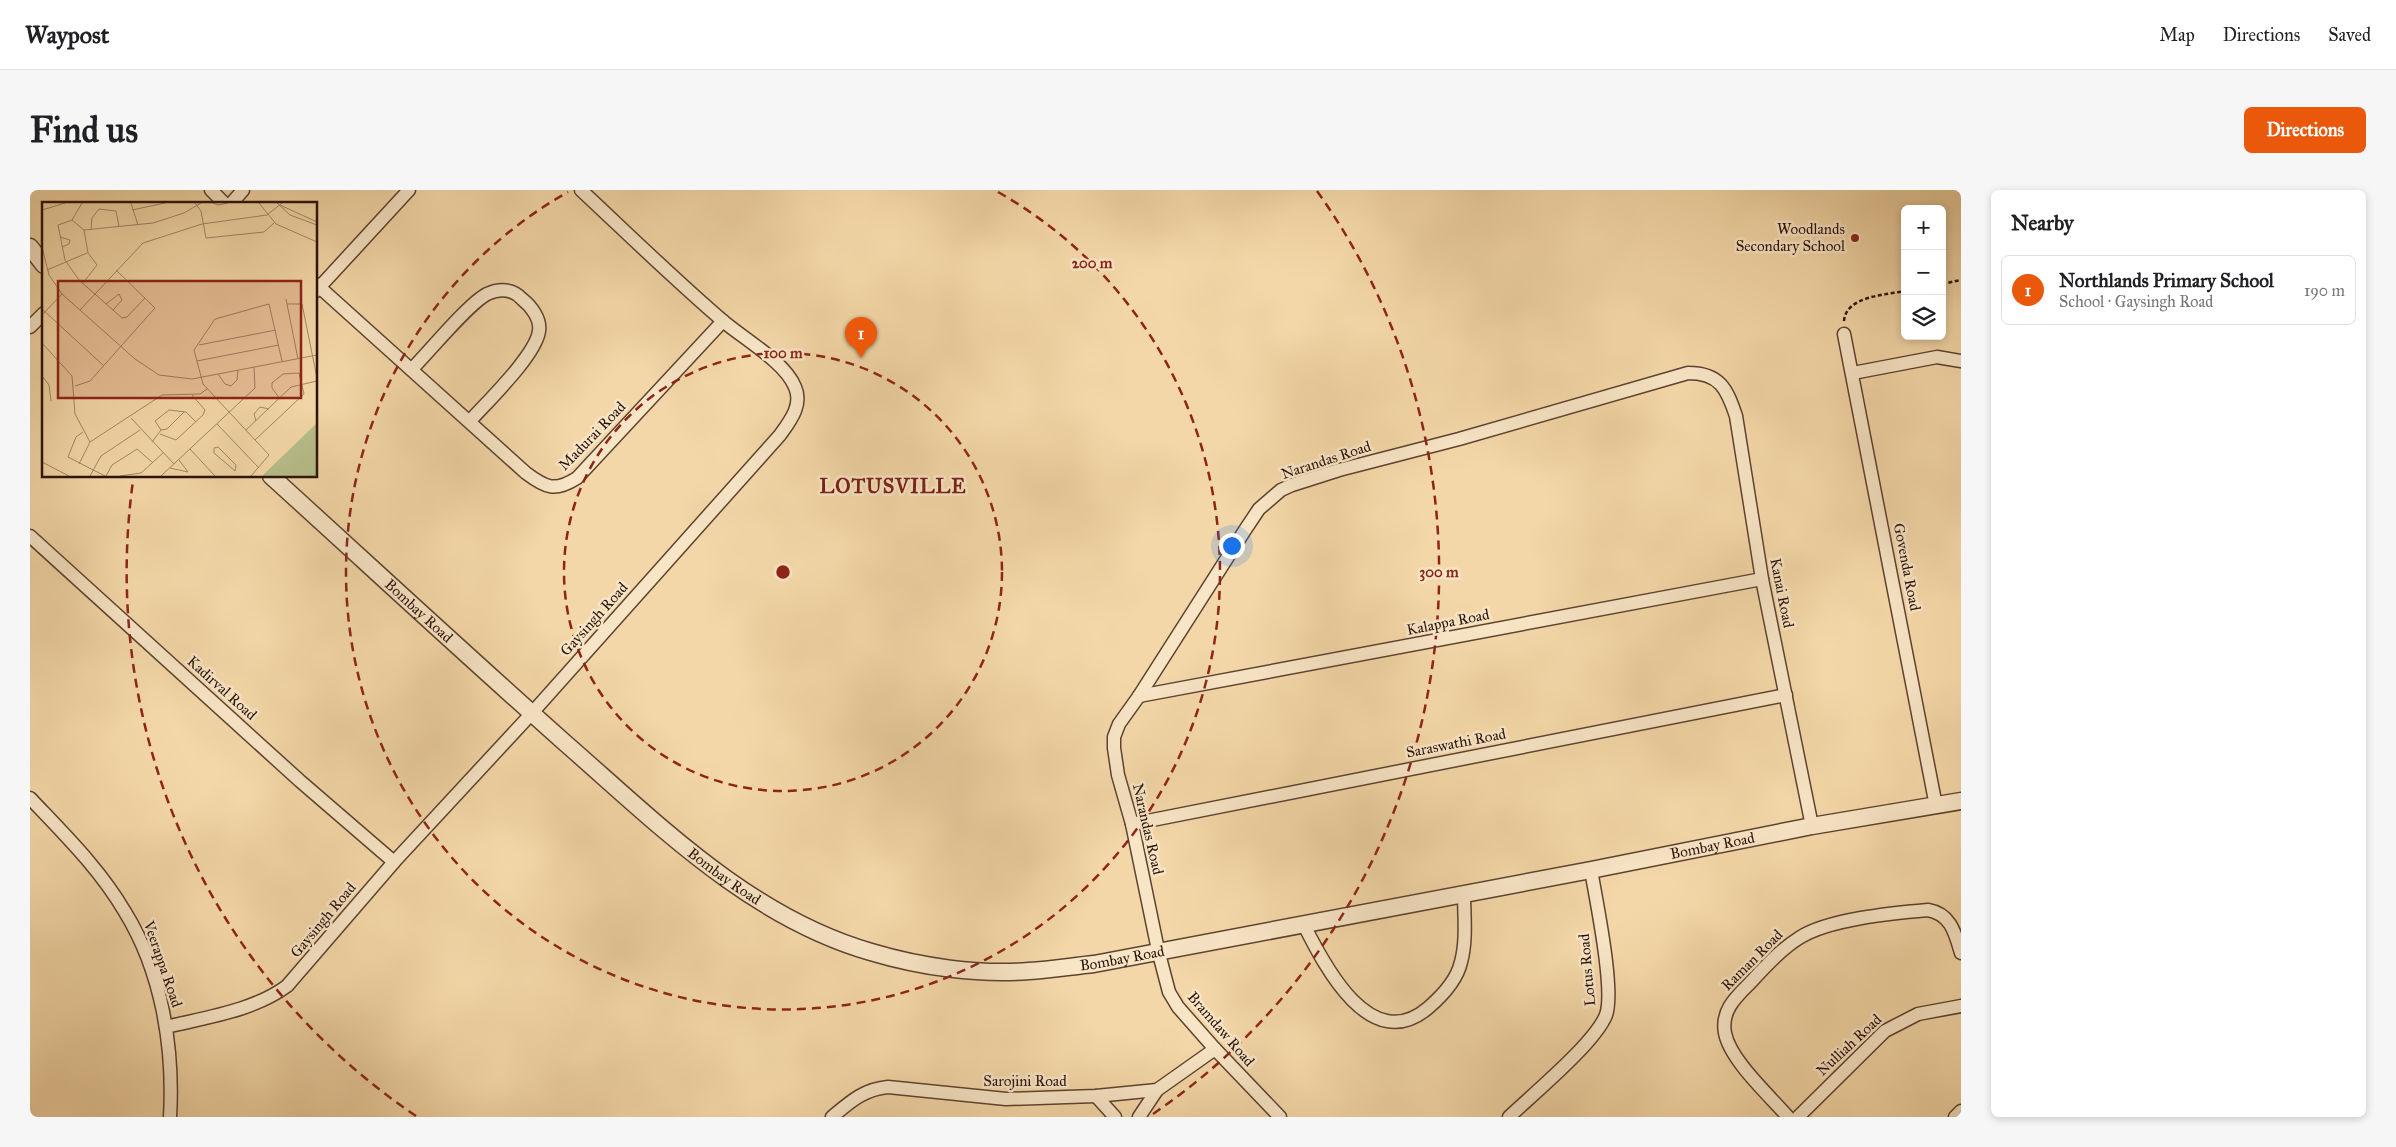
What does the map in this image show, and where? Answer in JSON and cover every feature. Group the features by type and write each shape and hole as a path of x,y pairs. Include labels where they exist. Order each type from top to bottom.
{"street":[{"path":"211,190 223,202"},
{"path":"233,202 243,190"},
{"path":"318,286 409,190"},
{"name":"Gaysingh Road","path":"166,1027 249,1006 275,995 305,967 394,862 532,713 774,442 792,418 798,398 796,388 787,373 723,320 580,190"},
{"path":"30,246 42,262"},
{"name":"Madurai Road","path":"318,288 538,482 550,487 559,488 577,478 723,320"},
{"path":"412,370 486,295 507,290 518,294 532,308 539,323 540,330 536,343 527,356 470,421"},
{"path":"30,327 42,315"},
{"name":"Govenda Road","path":"1844,334 1936,806"},
{"path":"1853,373 1937,357 1961,361"},
{"name":"Narandas Road","path":"1158,950 1132,824 1118,774 1114,736 1119,724 1139,696 1259,508 1281,490 1338,470 1688,373 1707,374"},
{"name":"Kanai Road","path":"1707,374 1724,387 1736,416 1762,579 1812,826"},
{"name":"Bombay Road","path":"273,478 532,713 642,810 743,891 786,918 832,938 872,952 923,964 978,972 1028,972 1085,965 1158,950 1304,925 1812,826 1961,801"},
{"name":"Kadirval Road","path":"30,536 300,781 394,862"},
{"name":"Kalappa Road","path":"1139,696 1762,579"},
{"name":"Saraswathi Road","path":"1132,824 1786,695"},
{"name":"Veerappa Road","path":"30,798 88,861 126,913 146,956 161,998 166,1027 172,1092 170,1117"},
{"name":"Lotus Road","path":"1509,1117 1594,1036 1607,1014 1607,971 1591,870"},
{"path":"1304,925 1320,956 1346,994 1361,1009 1382,1021 1405,1021 1418,1016 1434,1003 1456,976 1461,962 1464,940 1464,893"},
{"name":"Raman Road","path":"1788,1117 1735,1056 1724,1030 1726,1015 1731,1002 1785,947 1800,936 1816,929 1851,921 1928,910 1946,917 1954,929 1961,954"},
{"name":"Bramdaw Road","path":"1158,950 1170,992 1178,1007 1280,1117"},
{"name":"Nulliah Road","path":"1798,1117 1885,1031 1918,1014 1961,1006"},
{"name":"Sarojini Road","path":"832,1117 857,1096 869,1090 888,1087 1006,1099 1096,1096 1157,1090 1216,1049"},
{"path":"1139,1117 1157,1090"},
{"path":"1096,1096 1115,1117"},
{"path":"1955,1117 1961,1111"}],"path":[{"path":"1946,283 1961,280"},
{"path":"1844,334 1844,314 1848,308 1868,298 1901,292"}],"place":[{"name":"Woodlands Secondary School","path":"1855,238"},
{"name":"Northlands Primary School","path":"861,358"}],"district":[{"name":"LOTUSVILLE","path":"893,486"}]}
